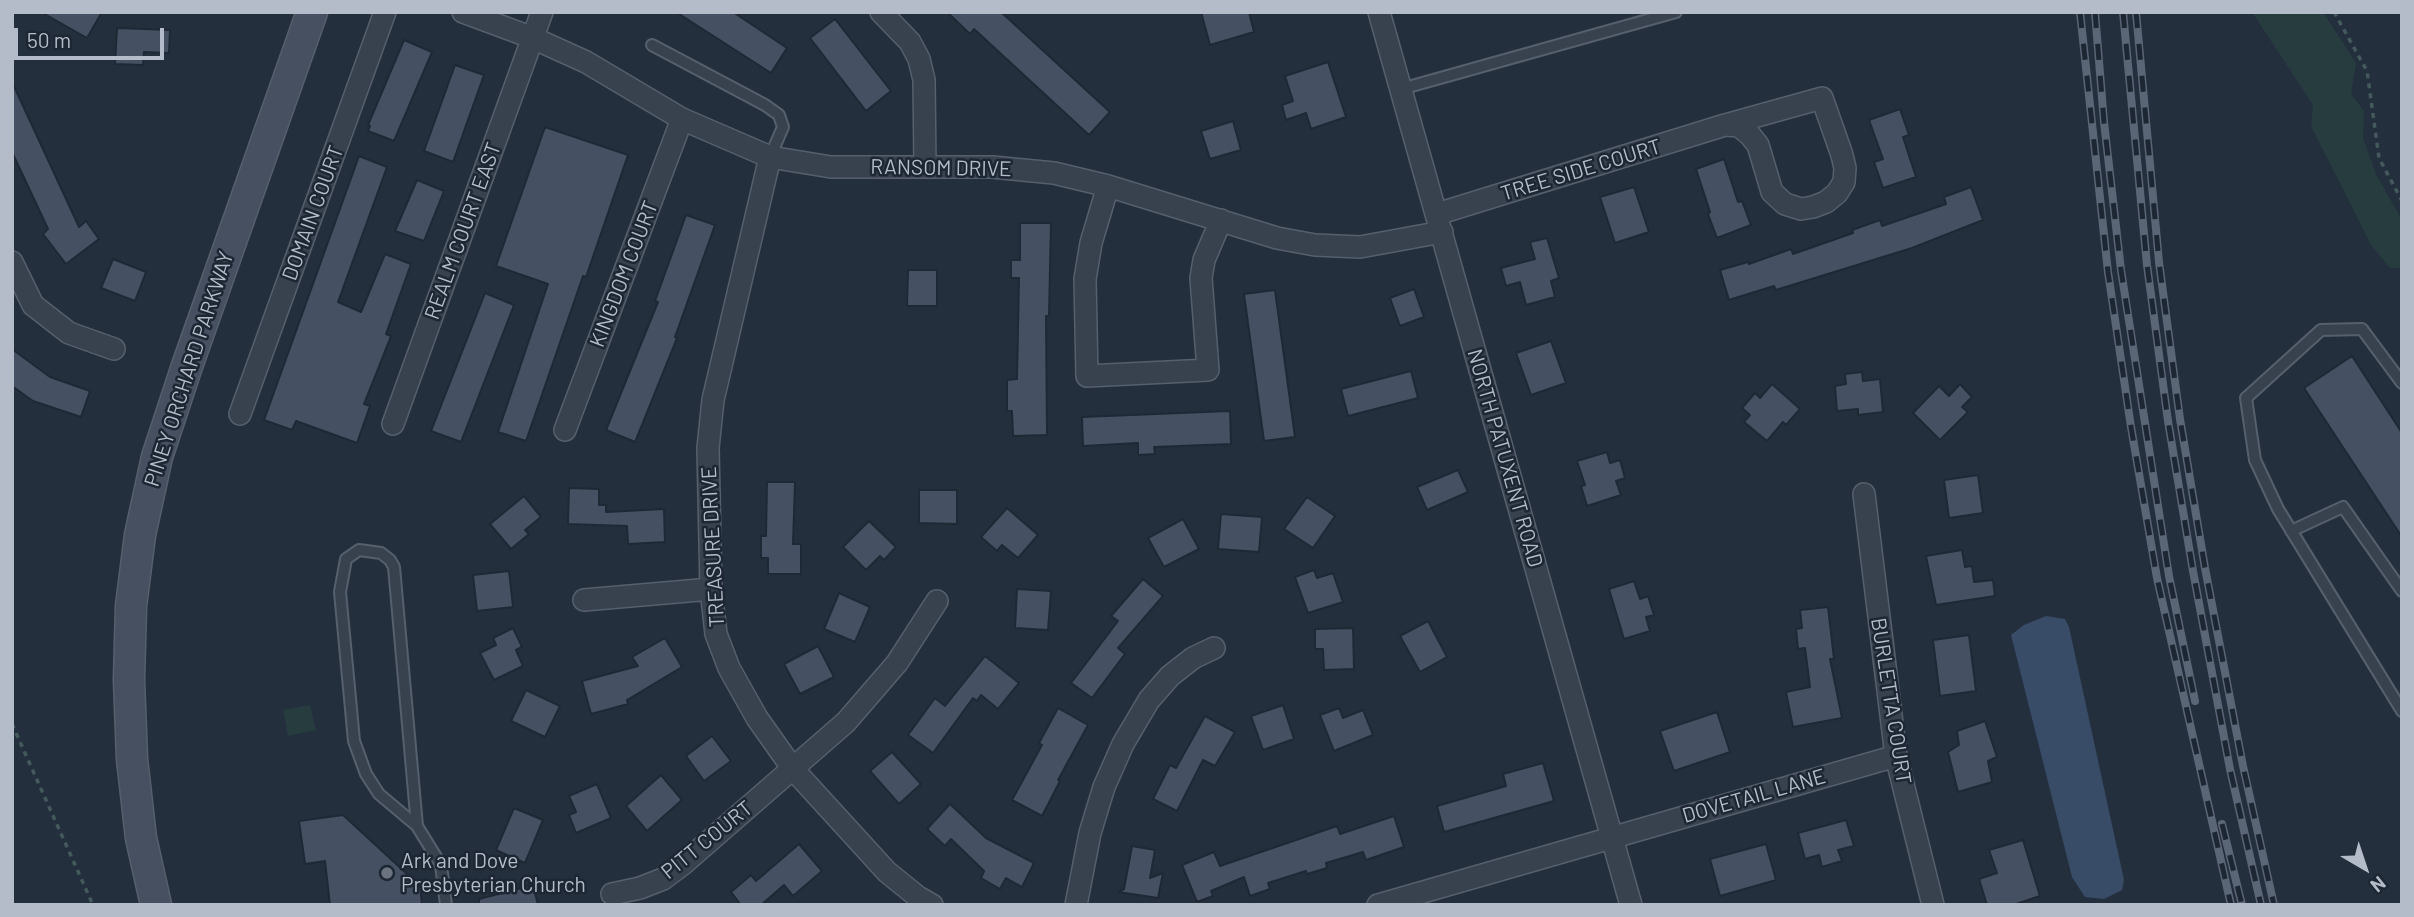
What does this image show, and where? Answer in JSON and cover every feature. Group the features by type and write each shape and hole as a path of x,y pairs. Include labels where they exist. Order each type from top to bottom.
{"main road":[{"name":"PINEY ORCHARD PARKWAY","path":"156,905 141,838 132,759 129,680 131,606 140,535 157,457 312,12"}],"street":[{"name":"DOMAIN COURT","path":"240,414 385,12"},
{"name":"RANSOM DRIVE","path":"463,12 533,38 586,62 682,119 770,158 831,167 992,167 1054,173 1108,186 1278,238 1315,245 1360,247 1439,223"},
{"name":"REALM COURT EAST","path":"393,424 542,12"},
{"path":"881,12 910,42 919,59 924,80 925,166"},
{"name":"NORTH PATUXENT ROAD","path":"1379,12 1631,905"},
{"name":"TREE SIDE COURT","path":"1439,223 1725,125 1822,98 1842,155 1845,169 1843,182 1837,193 1826,202 1813,207 1801,209 1785,204 1772,192 1758,145 1739,126 1725,125"},
{"name":"KINGDOM COURT","path":"565,429 682,119"},
{"name":"TREASURE DRIVE","path":"770,158 713,400 708,448 711,589 716,634 729,668 757,718 793,769 887,872 932,905"},
{"path":"1108,186 1091,243 1085,279 1087,376 1208,370 1201,278 1205,260 1222,220"},
{"path":"12,262 33,305 69,334 114,349"},
{"name":"BURLETTA COURT","path":"1864,494 1896,756 1933,905"},
{"path":"584,600 711,589"},
{"name":"PITT COURT","path":"612,894 640,888 663,879 846,722 897,663 937,601"},
{"path":"1076,905 1090,833 1104,787 1123,744 1149,700 1170,676 1193,658 1214,648"},
{"name":"DOVETAIL LANE","path":"1611,836 1896,756"},
{"path":"1378,905 1611,836"}],"lane":[{"path":"1401,89 1676,12"},
{"path":"652,46 765,105 779,115 783,127 770,158"},
{"path":"2402,383 2362,329 2321,330 2246,398 2255,460 2278,509 2402,711"},
{"path":"2291,531 2343,507 2402,591"},
{"path":"417,826 394,568 390,559 381,553 359,550 346,559 340,592 354,741 366,774 379,794 417,826 441,864 446,905"}],"path":[{"path":"2334,12 2367,71 2379,158 2402,201"},
{"path":"12,724 93,905"}],"green space":[{"path":"2252,12 2323,12 2356,63 2351,94 2364,111 2363,138 2376,174 2402,220 2402,268 2390,268 2371,245 2311,126 2313,105"},
{"path":"310,705 316,730 288,736 283,710"}],"water":[{"path":"2046,616 2065,619 2069,627 2124,880 2122,890 2104,899 2085,897 2072,877 2011,635 2024,625"}],"building":[{"path":"41,12 102,12 87,38"},
{"path":"676,12 733,12 787,48 771,73"},
{"path":"947,12 1001,12 1110,112 1089,135 974,29 970,34"},
{"path":"1201,12 1249,12 1254,32 1210,45"},
{"path":"835,19 891,91 866,111 810,38"},
{"path":"117,28 170,30 169,53 144,52 143,65 115,64"},
{"path":"404,40 432,52 394,141 368,131 368,125"},
{"path":"1328,62 1346,117 1311,129 1306,113 1286,120 1282,105 1293,101 1285,76"},
{"path":"455,65 484,75 453,162 424,151"},
{"path":"12,82 79,227 86,221 99,239 66,264 43,234 48,229 12,152"},
{"path":"1900,109 1909,135 1903,137 1916,177 1883,188 1874,162 1883,159 1869,120"},
{"path":"1233,121 1241,150 1210,159 1201,131"},
{"path":"545,127 628,155 526,441 498,432 548,284 496,266"},
{"path":"359,156 387,167 338,302 361,312 385,254 411,264 386,334 391,336 364,404 370,406 357,443 296,421 292,430 264,420"},
{"path":"1724,159 1738,202 1742,201 1751,225 1717,238 1696,169"},
{"path":"417,180 444,191 424,241 395,231"},
{"path":"1634,187 1649,232 1615,243 1600,197"},
{"path":"1971,187 1983,220 1912,248 1776,290 1774,286 1729,300 1720,270 1748,262 1749,264 1791,249 1793,254 1853,233 1852,230 1880,220 1882,226 1946,204 1944,197"},
{"path":"686,215 715,225 675,337 677,338 635,442 606,430 658,302 655,301"},
{"path":"1020,223 1051,223 1049,316 1046,316 1047,435 1013,436 1012,411 1007,411 1007,380 1017,379 1019,278 1011,278 1011,260 1020,260"},
{"path":"1547,238 1559,278 1551,281 1555,297 1526,305 1520,282 1506,286 1501,268 1535,259 1530,242"},
{"path":"113,259 146,272 135,301 101,288"},
{"path":"908,270 937,270 937,306 907,306"},
{"path":"1414,289 1424,317 1400,326 1390,298"},
{"path":"1275,290 1295,437 1264,441 1244,294"},
{"path":"485,293 514,305 461,442 431,431"},
{"path":"1551,341 1566,383 1531,395 1516,353"},
{"path":"12,349 50,377 90,391 81,417 33,401 12,386"},
{"path":"2352,356 2402,433 2402,537 2304,388"},
{"path":"1411,371 1418,398 1348,416 1341,389"},
{"path":"1862,372 1863,381 1880,379 1883,412 1858,415 1858,409 1837,411 1835,386 1846,384 1845,374"},
{"path":"1772,384 1800,409 1786,425 1783,422 1767,441 1744,422 1750,415 1742,408 1755,393 1760,398"},
{"path":"1960,384 1972,397 1962,407 1968,412 1940,440 1913,413 1939,386 1949,396"},
{"path":"1230,411 1231,444 1154,447 1155,454 1138,455 1138,443 1083,446 1082,417"},
{"path":"1607,452 1610,463 1620,460 1625,478 1616,481 1621,495 1587,506 1581,486 1585,485 1577,461"},
{"path":"1458,470 1468,492 1427,510 1417,487"},
{"path":"1978,475 1983,513 1949,518 1944,480"},
{"path":"767,482 795,482 793,544 801,544 801,574 768,574 768,558 761,558 761,536 766,536"},
{"path":"569,488 599,489 599,505 606,505 606,512 664,509 665,542 628,544 627,526 568,524"},
{"path":"919,490 957,490 957,524 919,523"},
{"path":"524,496 541,517 525,530 529,534 511,549 490,524"},
{"path":"1307,497 1335,516 1313,548 1284,529"},
{"path":"1007,508 1038,535 1018,558 1002,545 997,551 981,537"},
{"path":"1221,514 1262,517 1259,552 1218,549"},
{"path":"1183,519 1199,549 1164,567 1148,538"},
{"path":"869,521 896,547 884,560 880,556 866,570 843,547"},
{"path":"1962,550 1965,567 1972,566 1974,582 1993,580 1995,596 1936,605 1926,556"},
{"path":"1314,570 1317,578 1333,573 1343,602 1308,613 1295,577"},
{"path":"509,571 513,607 477,611 473,575"},
{"path":"1143,579 1163,596 1118,648 1125,654 1092,698 1071,683 1118,621 1111,616"},
{"path":"1634,581 1640,599 1648,596 1654,615 1646,617 1650,631 1624,639 1609,589"},
{"path":"1017,589 1051,591 1048,630 1015,628"},
{"path":"839,593 870,607 855,642 824,629"},
{"path":"1828,607 1834,659 1830,659 1842,718 1793,727 1786,692 1810,687 1805,648 1798,649 1796,629 1802,628 1800,610"},
{"path":"1428,621 1447,657 1420,672 1400,636"},
{"path":"513,628 522,647 516,650 523,666 494,680 480,653 496,645 493,638"},
{"path":"1353,628 1354,669 1324,670 1323,649 1315,649 1315,629"},
{"path":"1969,635 1976,691 1940,696 1933,640"},
{"path":"665,638 682,667 627,700 628,704 591,714 582,681 638,666 632,657"},
{"path":"818,646 834,677 800,694 784,664"},
{"path":"985,656 1019,683 998,709 981,695 977,701 973,698 933,753 908,735 935,698 945,706"},
{"path":"526,690 560,706 545,737 511,721"},
{"path":"1283,705 1294,739 1263,750 1251,716"},
{"path":"1058,708 1088,725 1042,816 1012,800 1042,745 1039,743"},
{"path":"1339,708 1343,718 1363,710 1373,735 1334,751 1320,715"},
{"path":"1717,712 1730,752 1674,771 1660,731"},
{"path":"1205,716 1235,732 1215,766 1203,760 1177,811 1153,799 1170,765 1176,768"},
{"path":"1985,721 1997,757 1988,761 1992,782 1958,792 1948,752 1959,745 1957,731"},
{"path":"712,736 731,761 704,781 686,756"},
{"path":"892,752 921,784 899,804 870,771"},
{"path":"1543,763 1554,801 1444,832 1437,806 1506,786 1503,774"},
{"path":"661,775 682,800 647,831 626,806"},
{"path":"597,784 611,818 576,833 569,815 576,812 569,796"},
{"path":"950,804 986,838 1034,863 1022,887 1006,878 1000,889 981,878 984,871 951,839 945,846 927,829"},
{"path":"514,808 543,820 525,863 496,850"},
{"path":"343,815 420,886 422,905 330,905 325,861 305,864 299,821"},
{"path":"1394,816 1404,847 1366,860 1363,852 1326,863 1327,868 1307,874 1306,871 1268,883 1270,889 1250,896 1244,877 1211,891 1213,896 1197,902 1182,865 1214,852 1220,866 1337,826 1340,834"},
{"path":"1846,820 1854,846 1838,850 1842,861 1822,867 1819,855 1805,859 1798,833"},
{"path":"2023,840 2040,896 2013,905 1987,905 1979,879 1997,873 1989,850"},
{"path":"799,844 822,871 793,896 784,885 761,905 741,905 731,892 751,875 756,881"},
{"path":"1766,844 1776,880 1720,896 1710,859"},
{"path":"1132,846 1155,850 1150,878 1163,873 1158,898 1118,892 1124,889"},
{"path":"533,885 538,905 479,905 479,899"}],"railway":[{"path":"2080,12 2108,272 2131,427 2157,578 2231,905"},
{"path":"2095,12 2121,270 2169,576 2195,701"},
{"path":"2123,12 2147,265 2168,421 2230,769 2261,905"},
{"path":"2136,12 2159,262 2180,419 2243,766 2274,905"},
{"path":"2222,824 2242,905"}],"place":[{"name":"Ark and Dove Presbyterian Church","path":"387,873"}]}
